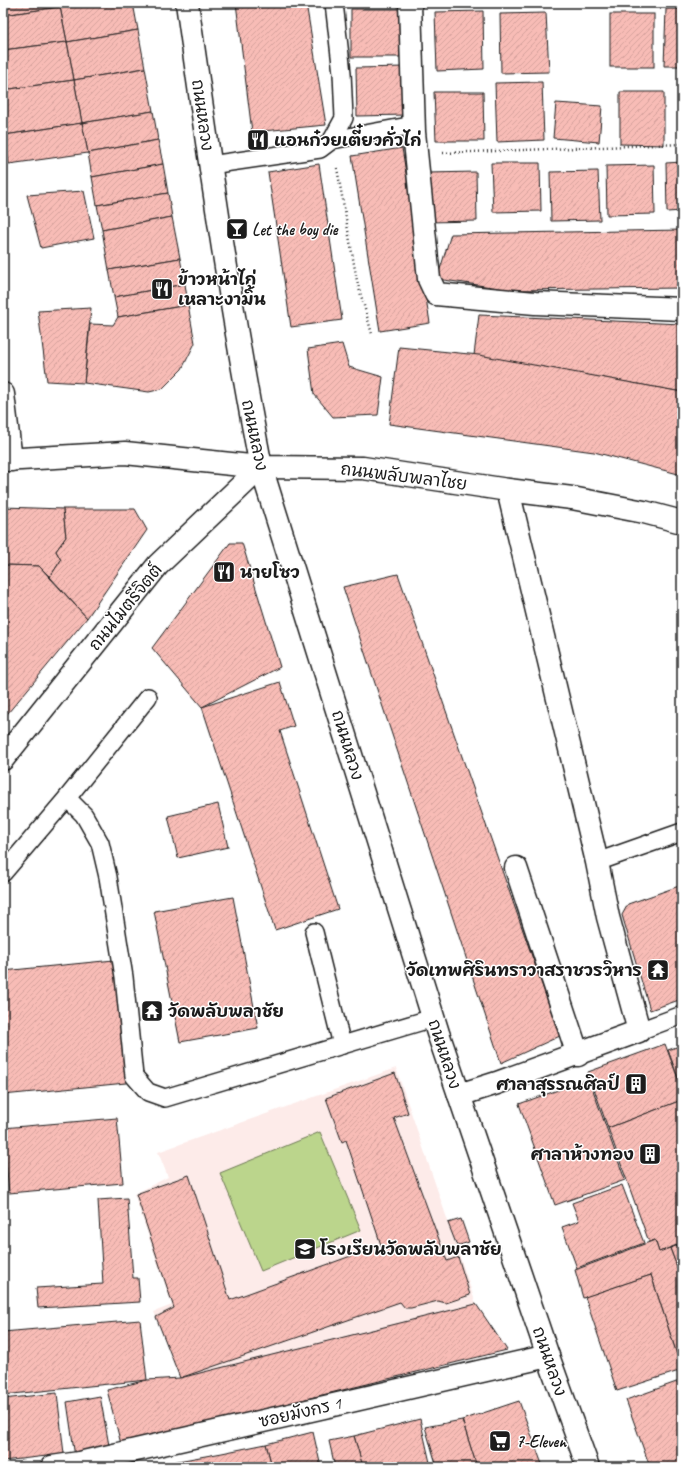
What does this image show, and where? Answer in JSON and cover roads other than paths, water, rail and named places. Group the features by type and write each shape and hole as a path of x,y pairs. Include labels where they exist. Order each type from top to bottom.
{"street":[{"name":"ถนนหลวง","path":"187,3 210,165 243,374 261,467 433,1018 548,1356 588,1467"},
{"path":"410,3 414,126 429,279 436,294 535,303 682,309"},
{"path":"3,394 7,460"},
{"name":"ถนนพลับพลาไชย","path":"7,460 125,453 261,467 363,468 572,498 644,512 682,522"},
{"name":"ถนนไมตรีจิตต์","path":"3,759 158,565 261,467"},
{"path":"459,1095 578,1055 639,1031 608,917 597,862 508,490"},
{"path":"516,868 578,1055"},
{"name":"ซอยมังกร 1","path":"52,1467 79,1465 548,1356"}],"lane":[{"path":"210,165 320,149 332,140 344,118 342,73 334,3"},
{"path":"332,140 414,126"},
{"path":"3,873 67,798 148,697"},
{"path":"67,798 84,815 100,843 108,877 124,977 134,1076 148,1092 165,1098 433,1018"},
{"path":"597,862 682,832"},
{"path":"314,932 342,1045"},
{"path":"639,1031 682,1015"}],"place":[{"name":"แอนก๋วยเตี๋ยวคั่วไก่","path":"258,140"},
{"name":"Let the boy die","path":"237,229"},
{"name":"ข้าวหน้าไก่ เหลาะงามิ้น","path":"162,289"},
{"name":"นายโซว","path":"224,572"},
{"name":"วัดเทพศิรินทราวาสราชวรวิหาร","path":"658,970"},
{"name":"วัดพลับพลาชัย","path":"152,1011"},
{"name":"ศาลาสุรรณศิลป์","path":"636,1084"},
{"name":"ศาลาห้างทอง","path":"650,1154"},
{"name":"โรงเรียนวัดพลับพลาชัย","path":"305,1249"},
{"name":"7-Eleven","path":"500,1441"}]}
